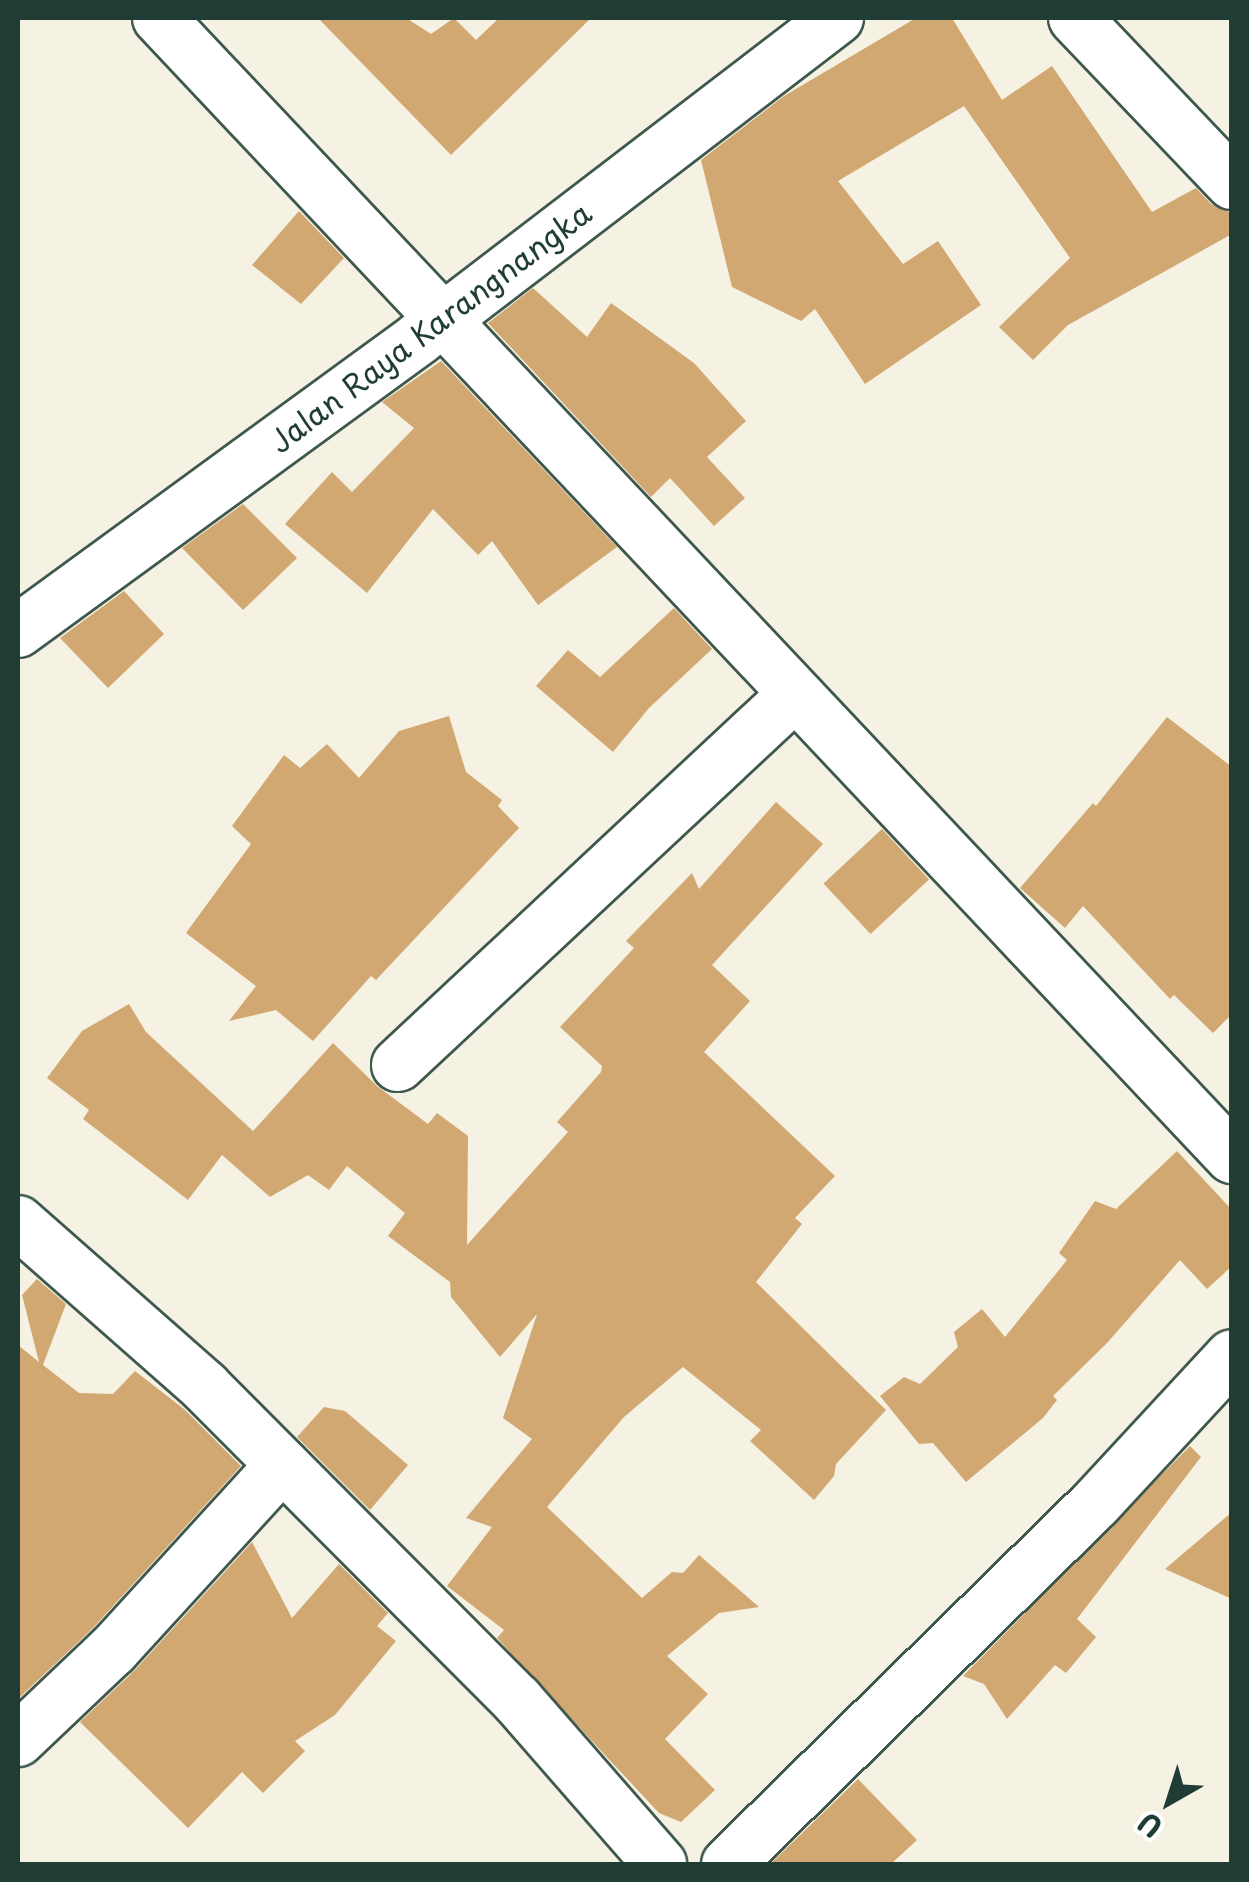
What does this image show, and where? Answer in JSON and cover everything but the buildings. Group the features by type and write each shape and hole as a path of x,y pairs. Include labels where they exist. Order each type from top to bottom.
{"street":[{"path":"158,18 405,276 441,322 793,696 1232,1157"},
{"name":"Jalan Raya Karangnangka","path":"18,632 441,322 837,18"},
{"path":"1075,18 1232,183"},
{"path":"398,1066 793,696"},
{"path":"18,1222 205,1388 517,1700 660,1864"},
{"path":"728,1864 1096,1503 1232,1356"},
{"path":"18,1740 113,1650 282,1465"}]}
